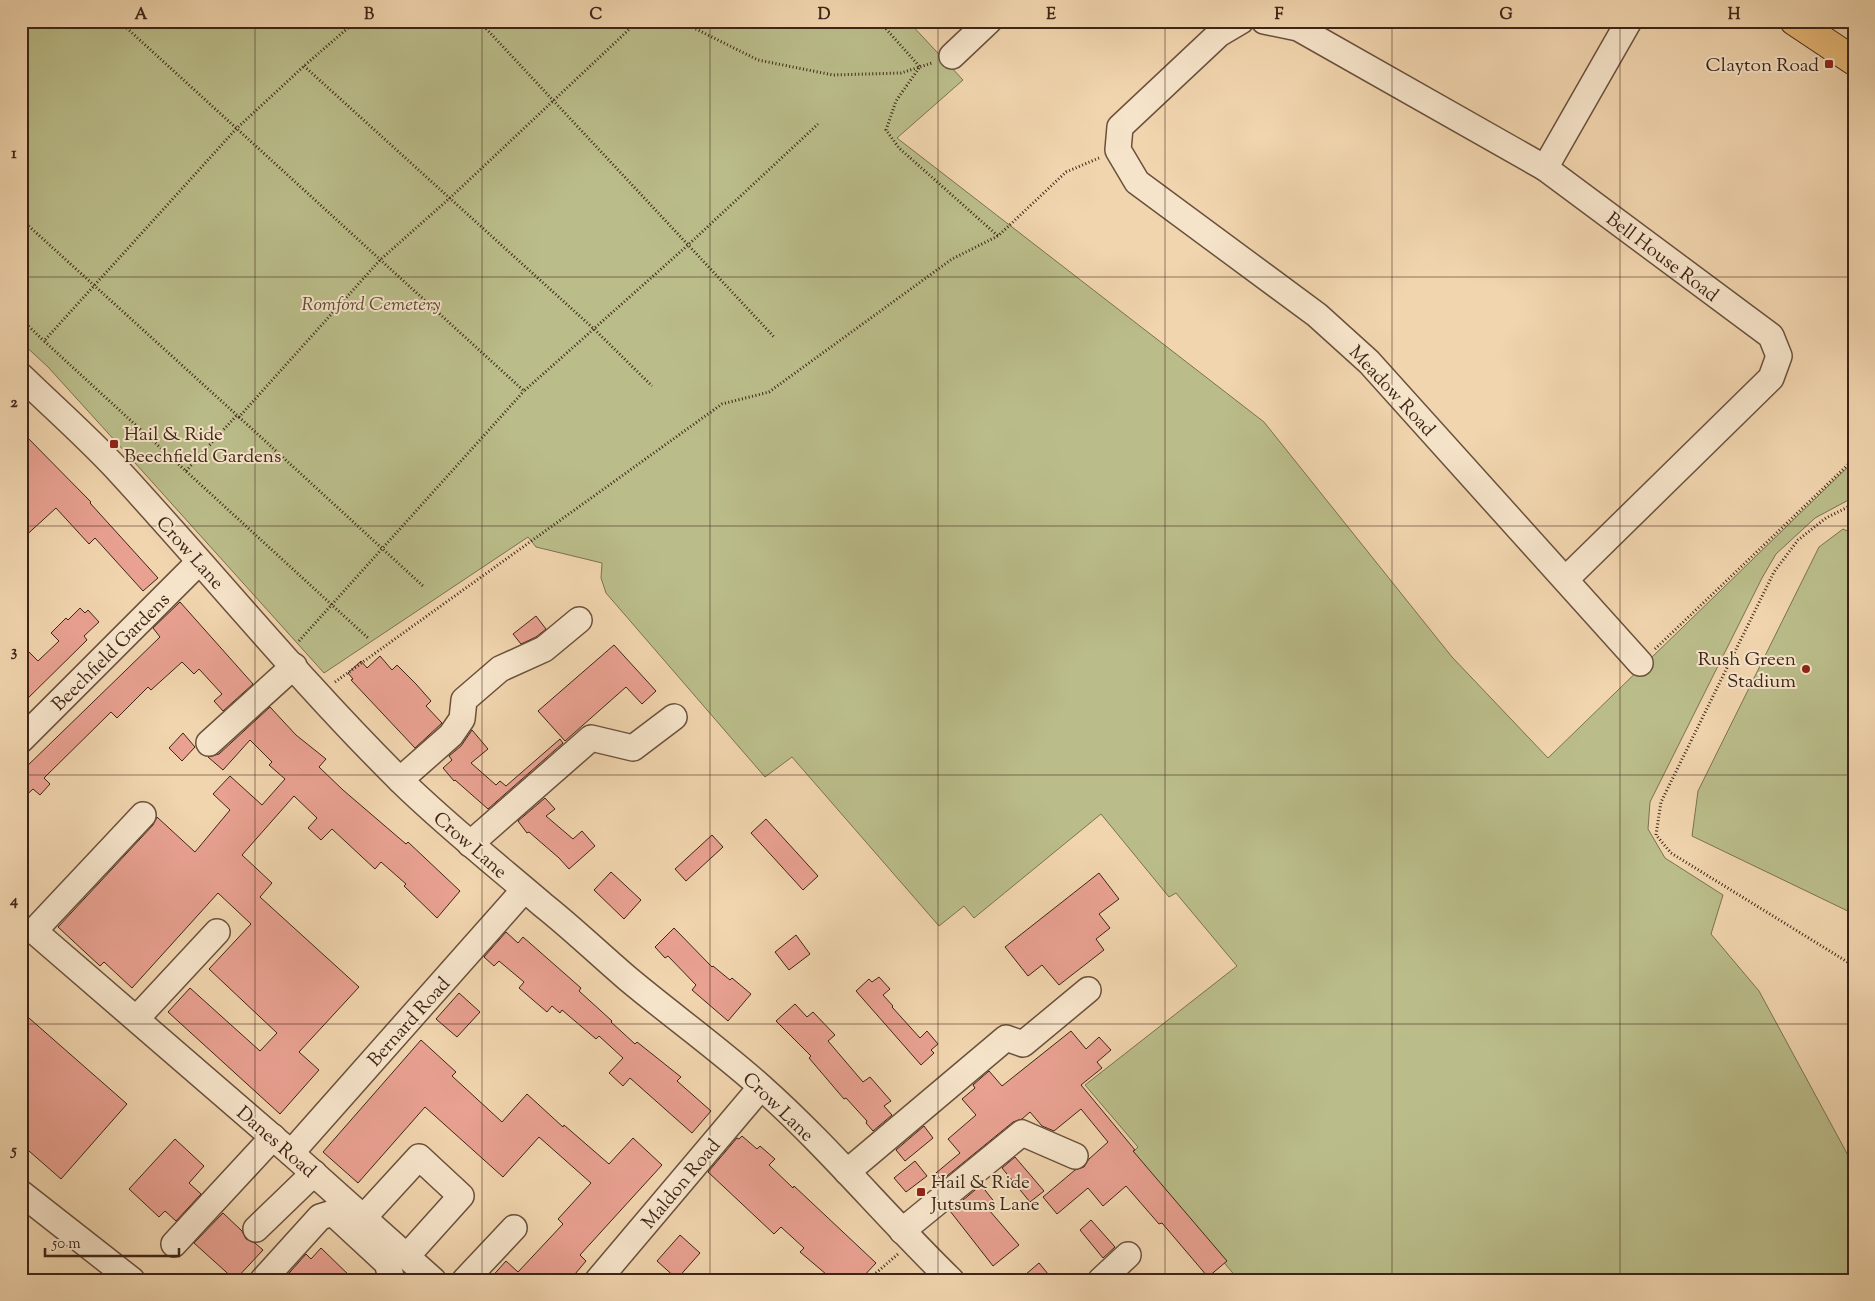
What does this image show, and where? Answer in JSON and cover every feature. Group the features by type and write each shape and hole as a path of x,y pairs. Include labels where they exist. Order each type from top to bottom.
{"main road":[{"path":"1794,21 1854,61"}],"street":[{"path":"952,56 989,21"},
{"path":"1118,150 1120,127 1219,34 1242,21"},
{"name":"Bell House Road","path":"1264,21 1298,28 1545,168 1771,336 1780,356 1771,378 1566,579"},
{"path":"1545,168 1629,21"},
{"name":"Meadow Road","path":"1118,150 1137,182 1317,315 1369,362 1640,663"},
{"name":"Crow Lane","path":"21,376 113,465 318,695 400,780 444,822 629,979 706,1040 761,1087 847,1172 907,1237 951,1280"},
{"name":"Beechfield Gardens","path":"21,740 199,562"},
{"path":"400,780 450,735 462,719 464,700 500,669 544,649 579,620"},
{"path":"209,743 289,662"},
{"path":"470,844 591,738 633,748 674,717"},
{"name":"Danes Road","path":"142,815 34,931 129,1011 314,1173 339,1206 364,1218 433,1280"},
{"name":"Bernard Road","path":"174,1244 282,1145 524,890"},
{"path":"129,1011 216,932"},
{"path":"847,1172 1006,1038 1023,1044 1088,990"},
{"name":"Maldon Road","path":"598,1280 761,1087"},
{"path":"907,1237 1022,1133 1075,1156"},
{"path":"364,1218 419,1158 461,1196 407,1256"},
{"path":"256,1229 314,1173"},
{"path":"21,1194 132,1280"},
{"path":"263,1280 320,1216 339,1206 386,1263 392,1280"},
{"path":"465,1280 514,1228"},
{"path":"1101,1280 1128,1255"}],"path":[{"path":"119,21 524,391"},
{"path":"44,341 236,129 356,21"},
{"path":"478,21 775,338"},
{"path":"186,471 380,260 451,198 638,21"},
{"path":"680,21 758,60 832,75 901,73 920,67"},
{"path":"879,21 920,67"},
{"path":"304,66 594,329 652,386"},
{"path":"920,67 896,101 886,130 899,148 998,236"},
{"path":"289,662 331,604 524,391 688,245 818,124"},
{"path":"318,695 722,404 769,392 952,259 998,236 1066,172 1118,150"},
{"path":"21,219 423,586"},
{"path":"21,320 368,638"},
{"path":"1640,663 1854,459"},
{"path":"1854,504 1826,518 1798,540 1774,572 1661,802 1656,835 1670,853 1854,966"},
{"path":"868,1280 907,1237"}],"green space":[{"name":"Romford Cemetery","path":"21,21 908,21 963,80 897,138 1264,422 1452,657 1548,758 1854,461 1854,497 1815,518 1776,554 1762,578 1650,802 1648,829 1665,858 1723,895 1711,934 1759,991 1850,1159 1854,1163 1854,1280 1233,1280 1236,1277 1133,1152 1138,1147 1085,1085 1237,966 1176,893 1169,897 1101,814 974,918 964,906 939,926 792,757 765,777 606,593 601,578 602,563 536,547 528,537 324,673 48,367 21,342"},
{"name":"Rush Green Stadium","path":"1843,529 1854,534 1854,914 1692,836 1698,791 1819,547"}],"building":[{"path":"21,431 91,502 158,578 143,591 95,538 89,544 56,508 21,540"},
{"path":"180,602 253,684 223,711 214,701 222,694 199,669 194,674 182,662 151,690 148,687 117,718 111,712 44,778 50,784 40,795 33,789 21,800 21,772 160,637 153,628"},
{"path":"80,608 85,613 88,610 99,622 84,636 87,640 21,705 21,644 38,661 59,641 51,633 66,618 68,620"},
{"path":"536,616 546,629 536,637 521,644 513,634"},
{"path":"614,645 656,691 642,704 626,687 565,741 538,711"},
{"path":"380,656 392,670 397,665 416,684 431,701 426,706 442,723 415,748 351,680 353,679 348,673 361,661 367,668"},
{"path":"270,707 296,735 326,759 319,767 406,844 408,842 460,891 437,918 404,886 406,884 381,862 375,869 332,829 321,840 308,828 317,818 294,796 242,855 272,883 260,897 359,987 299,1052 319,1070 280,1114 168,1012 190,988 260,1051 277,1033 209,969 251,924 218,893 132,988 104,962 100,966 58,927 153,825 157,817 195,852 230,810 213,794 230,776 262,805 285,779 269,765 272,762 250,740 223,770 208,757 219,754"},
{"path":"472,730 488,749 471,763 496,785 500,781 506,786 560,739 563,743 488,809 454,781 443,768 452,760 449,756 461,746"},
{"path":"183,733 195,747 182,761 169,748"},
{"path":"545,798 555,809 546,816 573,839 582,831 595,846 569,869 529,832 527,833 518,821"},
{"path":"766,819 818,876 803,890 751,833"},
{"path":"712,835 723,847 686,881 675,869"},
{"path":"611,872 641,900 624,919 594,890"},
{"path":"1099,873 1119,899 1099,914 1110,928 1096,939 1104,950 1059,985 1042,965 1028,976 1005,947"},
{"path":"674,928 712,967 730,980 732,978 751,994 728,1021 692,990 696,985 668,956 665,958 655,947"},
{"path":"506,932 518,943 523,937 581,988 579,991 635,1044 637,1042 681,1077 677,1081 711,1111 692,1133 630,1078 623,1086 609,1073 623,1058 599,1036 596,1039 562,1010 560,1013 552,1006 547,1012 519,988 524,982 499,961 494,966 484,957"},
{"path":"796,935 810,954 789,970 775,952"},
{"path":"879,977 890,989 883,995 892,1007 920,1038 927,1031 938,1044 931,1050 934,1053 921,1065 856,991 869,979 872,982"},
{"path":"459,993 480,1012 457,1037 436,1019"},
{"path":"795,1004 807,1017 813,1012 835,1035 828,1041 863,1082 870,1077 891,1101 884,1106 892,1115 873,1131 866,1123 867,1121 846,1098 844,1099 809,1058 811,1056 776,1021"},
{"path":"21,1011 127,1104 61,1179 21,1144"},
{"path":"1071,1031 1086,1049 1099,1037 1111,1050 1097,1062 1102,1068 1081,1085 1135,1150 1133,1151 1227,1261 1208,1277 1162,1223 1159,1224 1126,1186 1103,1206 1088,1188 1057,1214 1043,1197 1075,1170 1084,1167 1089,1159 1108,1142 1081,1109 1054,1131 1042,1126 1030,1112 1022,1119 1013,1122 942,1180 936,1173 960,1153 948,1139 976,1115 962,1099 975,1088 973,1085 989,1071 1002,1086"},
{"path":"421,1040 456,1072 452,1076 502,1122 527,1094 563,1127 564,1125 609,1164 633,1138 662,1165 580,1255 586,1261 570,1280 489,1280 506,1261 518,1272 563,1224 558,1219 591,1183 539,1137 503,1177 425,1107 358,1183 323,1152"},
{"path":"924,1126 933,1138 905,1161 896,1150"},
{"path":"742,1136 757,1149 760,1146 775,1159 769,1165 876,1263 860,1280 833,1280 800,1252 804,1248 781,1227 774,1234 708,1172 737,1138 739,1139"},
{"path":"175,1139 204,1166 189,1183 201,1194 176,1221 165,1211 159,1217 129,1189"},
{"path":"1015,1157 1044,1191 1030,1202 1002,1168"},
{"path":"915,1161 927,1176 906,1192 894,1178"},
{"path":"981,1185 996,1204 989,1210 1019,1245 993,1266 950,1211"},
{"path":"223,1213 242,1231 246,1239 255,1243 263,1250 235,1280 194,1243"},
{"path":"1091,1220 1115,1247 1103,1258 1080,1230"},
{"path":"680,1235 700,1253 677,1279 657,1261"},
{"path":"321,1248 354,1280 283,1280 306,1254 311,1259"},
{"path":"1039,1263 1053,1280 1019,1280"}],"place":[{"name":"Clayton Road","path":"1829,64"},
{"name":"Hail & Ride Beechfield Gardens","path":"114,444"},
{"name":"Rush Green Stadium","path":"1806,669"},
{"name":"Hail & Ride Jutsums Lane","path":"921,1192"}]}
